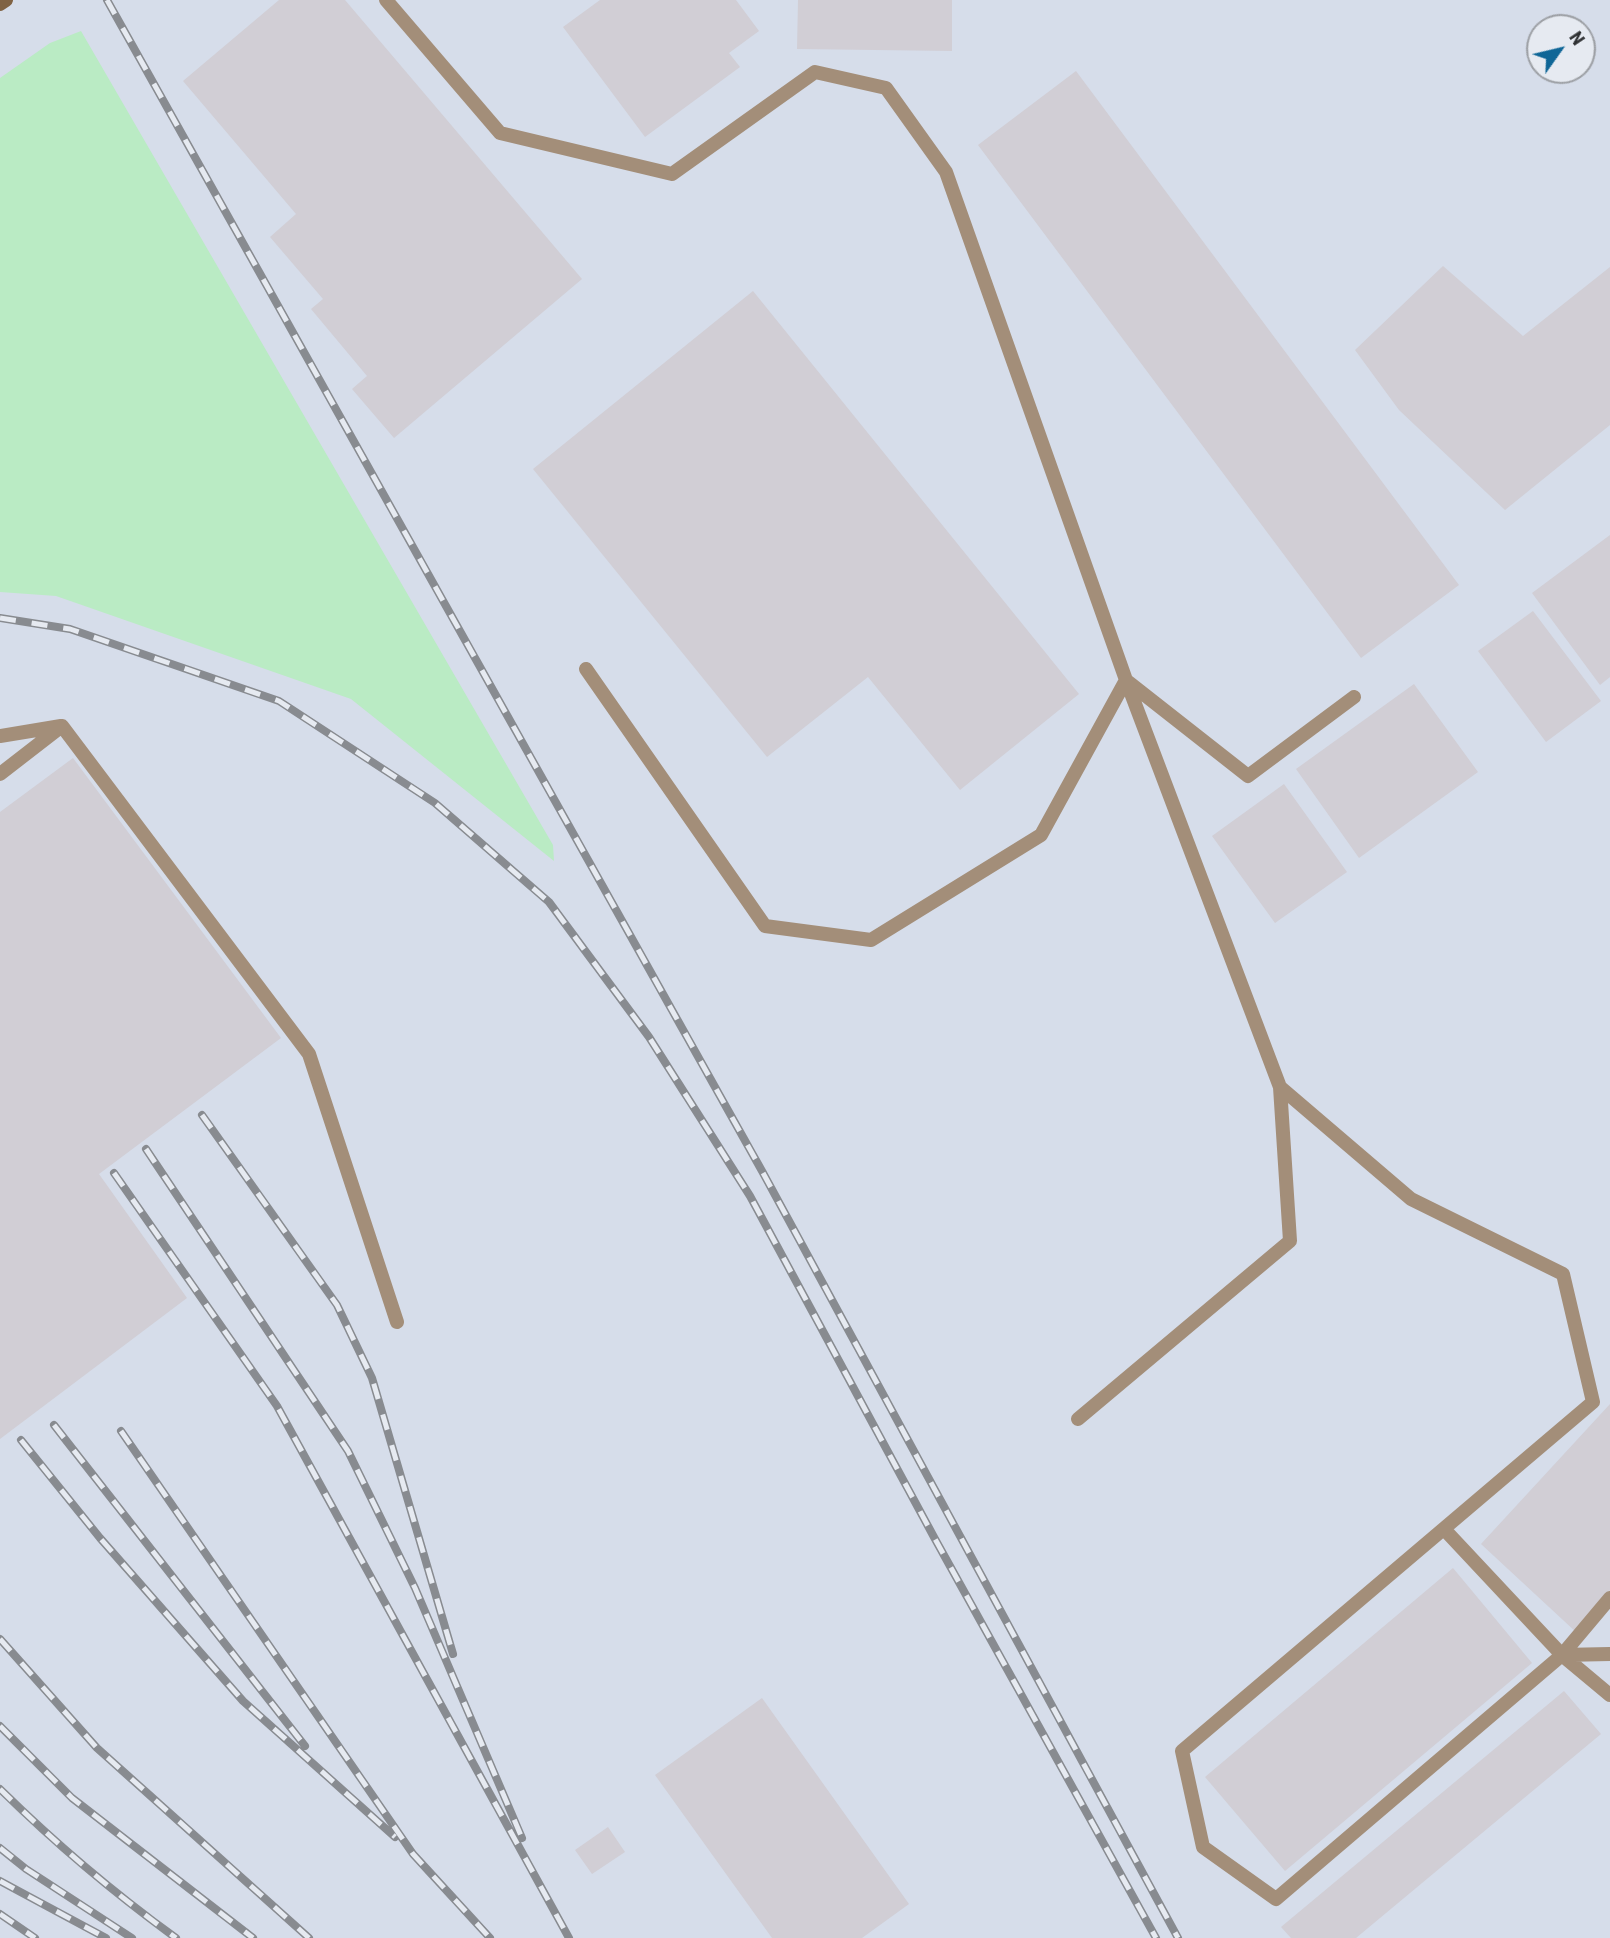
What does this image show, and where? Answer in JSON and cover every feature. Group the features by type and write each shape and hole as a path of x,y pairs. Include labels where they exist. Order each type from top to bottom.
{"street":[{"path":"0,4 6,0"}],"lane":[{"path":"386,0 500,133 672,174 815,72 886,88 946,172 1126,680 1280,1087 1290,1241 1078,1419"},
{"path":"586,669 765,926 871,940 1041,835 1126,680"},
{"path":"1126,680 1248,776 1354,697"},
{"path":"0,736 62,726"},
{"path":"0,774 62,726"},
{"path":"62,726 309,1054 397,1322"},
{"path":"1280,1087 1411,1199 1563,1274 1593,1402 1182,1751 1203,1847 1276,1899 1562,1655 1610,1598"},
{"path":"1444,1529 1562,1655 1610,1695"},
{"path":"1562,1655 1610,1654"}],"shaded area":[{"path":"0,0 1610,0 1610,1938 0,1938"}],"green space":[{"path":"81,31 553,845 554,861 351,699 56,596 0,592 0,78 50,43"}],"building":[{"path":"279,0 345,0 582,279 394,438 352,389 367,376 311,309 323,299 270,237 296,214 183,81"},
{"path":"600,0 736,0 759,31 729,53 740,67 645,137 563,27"},
{"path":"798,0 952,0 952,51 797,49"},
{"path":"1076,71 1459,585 1361,658 978,145"},
{"path":"1443,266 1523,336 1610,267 1610,425 1505,510 1399,410 1355,350"},
{"path":"753,291 1079,694 960,790 868,677 767,757 533,469"},
{"path":"1610,535 1610,677 1600,685 1532,593"},
{"path":"1533,611 1601,701 1546,742 1478,651"},
{"path":"1414,684 1478,772 1359,858 1296,769"},
{"path":"73,758 281,1038 99,1174 187,1298 0,1439 0,812"},
{"path":"1284,784 1347,872 1275,923 1212,836"},
{"path":"1610,1404 1610,1597 1577,1633 1481,1544"},
{"path":"1453,1568 1532,1663 1285,1871 1205,1777"},
{"path":"1564,1691 1601,1734 1356,1938 1291,1938 1281,1927"},
{"path":"762,1698 909,1904 862,1938 772,1938 655,1775"},
{"path":"608,1827 625,1852 592,1874 575,1850"}],"railway":[{"path":"107,0 762,1171 1178,1938"},
{"path":"0,618 70,629 279,701 435,803 549,902 649,1037 750,1196 935,1539 1156,1938"},
{"path":"202,1115 337,1305 372,1378 453,1654"},
{"path":"146,1149 348,1451 415,1588 522,1838"},
{"path":"114,1173 277,1406 569,1938"},
{"path":"54,1425 305,1746"},
{"path":"121,1431 413,1854 490,1938"},
{"path":"21,1440 100,1538 243,1701 395,1837"},
{"path":"0,1639 97,1748 309,1938"},
{"path":"0,1726 72,1798 253,1938"},
{"path":"0,1789 85,1867 176,1938"},
{"path":"0,1848 26,1869 132,1938"},
{"path":"0,1881 106,1938"},
{"path":"0,1914 35,1938"}]}
